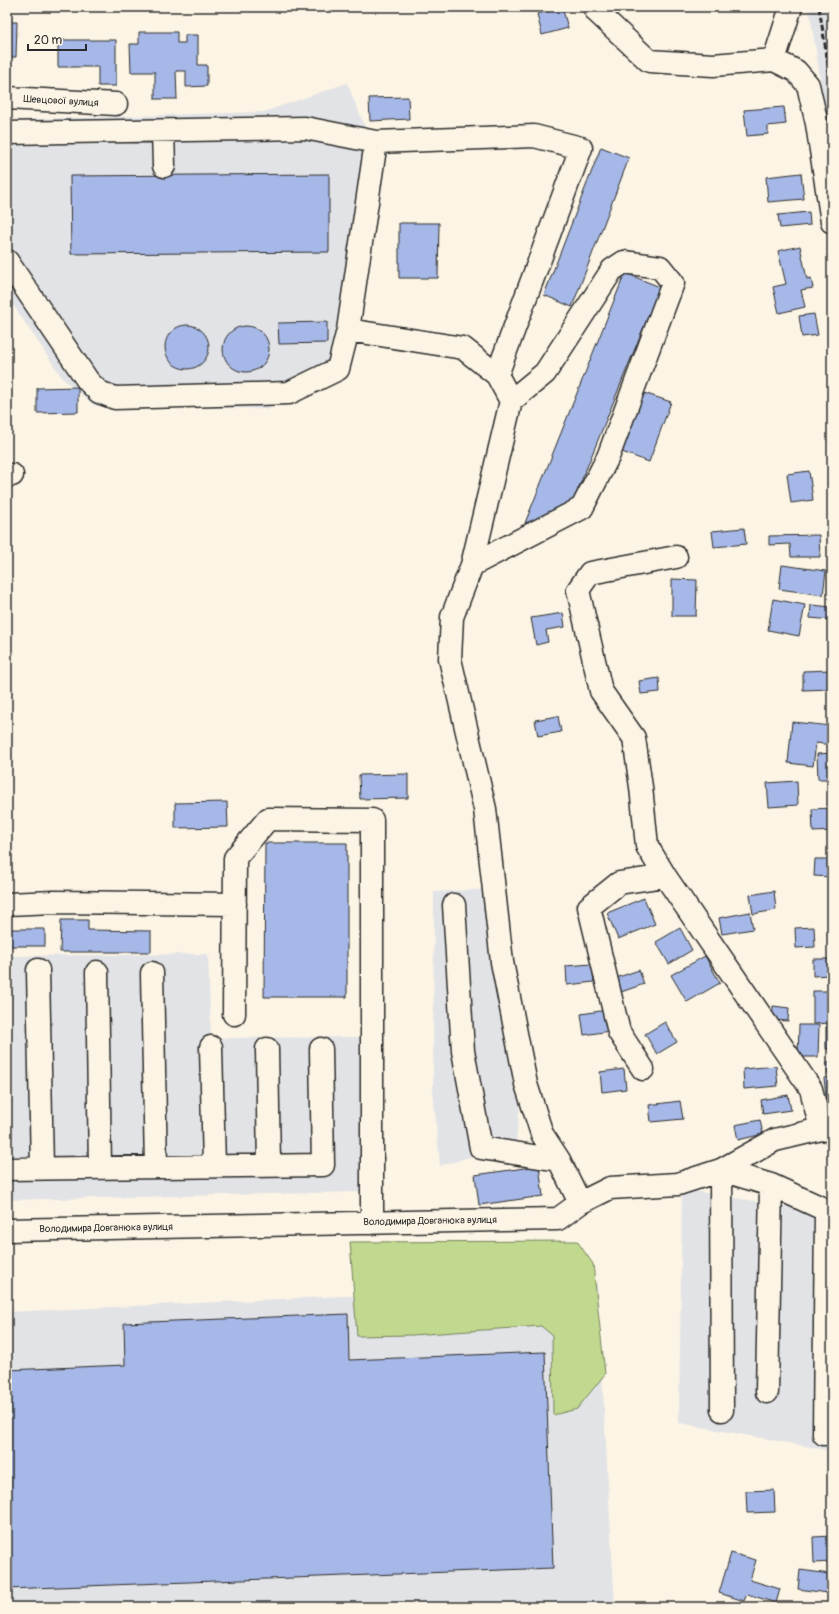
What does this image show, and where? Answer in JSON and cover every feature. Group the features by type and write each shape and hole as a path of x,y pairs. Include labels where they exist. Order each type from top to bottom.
{"street":[{"path":"594,7 597,12 649,61 713,64 774,60 796,71 808,85 817,124 832,222"},
{"path":"774,60 791,7"},
{"name":"Шевцової вулиця","path":"7,98 116,104"},
{"path":"7,133 305,128 376,142 534,136 581,148 497,375"},
{"path":"164,131 164,166"},
{"path":"7,261 88,381 99,392 115,398 289,394 338,368 348,330 376,142"},
{"path":"472,565 582,508 608,457 673,283 660,266 624,262 612,270 545,373 511,402 472,565 452,617 450,659 485,808 502,962 526,1084 542,1134 559,1160 580,1203"},
{"path":"348,330 463,348 497,375 511,402"},
{"path":"676,557 590,573 578,590 601,691 634,738 647,846 665,876 811,1089 827,1130"},
{"path":"234,1014 235,858 268,819 372,820 372,1223"},
{"path":"643,1069 619,1032 589,907 618,883 665,876"},
{"path":"7,904 234,904"},
{"path":"454,905 463,1052 481,1148 559,1160"},
{"path":"38,970 42,1168"},
{"path":"97,972 100,1167"},
{"path":"152,973 156,1167"},
{"path":"211,1047 214,1166"},
{"path":"267,1049 269,1165"},
{"path":"7,1169 323,1165 321,1049"},
{"name":"Володимира Довганюка вулиця","path":"7,1230 558,1219 580,1203 610,1188 678,1184 721,1170 775,1140 827,1130"},
{"path":"722,1410 721,1170 771,1185 829,1210 824,1434"},
{"path":"767,1392 771,1185"}],"shaded area":[{"path":"809,7 832,7 832,156"},
{"path":"347,83 384,173 352,368 269,409 95,406 63,379 7,296 7,120 264,112"},
{"path":"487,889 521,1093 516,1143 440,1166 433,1091 434,892"},
{"path":"208,954 211,1038 360,1037 360,1192 7,1200 7,956"},
{"path":"682,1189 832,1214 832,1451 679,1423"},
{"path":"597,1284 615,1607 7,1607 7,1312"}],"green space":[{"path":"577,1241 593,1264 605,1374 577,1409 553,1415 552,1335 541,1326 412,1335 357,1336 350,1242"}],"building":[{"path":"562,7 568,28 542,35 537,14"},
{"path":"7,22 17,22 16,57 7,57"},
{"path":"139,32 177,32 177,43 185,43 185,35 198,35 198,65 207,65 207,86 186,87 186,71 176,71 177,99 155,99 155,72 131,72 130,44 139,44"},
{"path":"58,40 116,40 116,86 98,86 98,67 58,67"},
{"path":"408,97 409,119 370,121 369,98"},
{"path":"784,107 786,124 768,126 768,134 747,136 744,110"},
{"path":"601,147 629,158 572,307 544,295"},
{"path":"801,173 804,199 768,202 766,177"},
{"path":"329,174 329,252 71,254 70,176"},
{"path":"809,212 810,225 780,228 778,215"},
{"path":"399,223 439,223 438,278 399,278"},
{"path":"800,246 807,279 811,278 813,288 801,290 805,307 779,313 773,287 786,284 778,251"},
{"path":"625,273 660,287 570,509 525,523"},
{"path":"814,314 818,335 802,337 799,316"},
{"path":"327,322 327,343 279,344 278,323"},
{"path":"187,325 199,329 205,335 209,347 205,359 199,365 187,369 175,365 169,359 165,347 169,335 175,329"},
{"path":"241,326 251,326 259,330 265,336 269,344 269,354 265,362 259,368 251,372 241,372 233,368 227,362 223,354 223,344 227,336 233,330"},
{"path":"78,387 78,412 37,413 37,388"},
{"path":"644,393 671,402 649,462 622,452"},
{"path":"809,471 813,500 791,503 787,474"},
{"path":"744,528 746,544 714,547 712,531"},
{"path":"819,535 820,557 791,557 790,544 769,545 769,536"},
{"path":"782,565 826,571 823,595 779,589"},
{"path":"672,579 697,580 696,616 672,616"},
{"path":"773,599 805,605 799,636 768,630"},
{"path":"811,605 832,607 832,620 810,618"},
{"path":"563,613 565,627 546,630 548,642 536,645 531,618"},
{"path":"832,670 832,689 803,690 803,671"},
{"path":"659,678 660,692 641,694 639,681"},
{"path":"558,716 561,732 538,736 535,720"},
{"path":"792,722 832,726 832,745 816,743 813,766 788,763"},
{"path":"832,753 832,779 818,779 817,754"},
{"path":"408,774 408,798 360,799 359,775"},
{"path":"797,781 798,805 769,807 767,783"},
{"path":"227,802 228,827 175,828 175,803"},
{"path":"832,808 832,831 813,832 812,809"},
{"path":"265,843 347,843 347,997 264,997"},
{"path":"815,859 832,859 832,877 814,876"},
{"path":"774,891 776,910 753,914 750,895"},
{"path":"644,898 655,924 618,939 607,913"},
{"path":"750,912 753,929 722,934 719,918"},
{"path":"61,920 88,920 88,930 151,931 151,952 60,952"},
{"path":"814,927 815,947 796,948 795,928"},
{"path":"680,928 692,950 669,964 656,942"},
{"path":"7,929 45,929 45,946 7,946"},
{"path":"705,956 720,983 687,1002 671,975"},
{"path":"813,959 830,959 830,975 813,976"},
{"path":"592,964 594,982 567,985 566,966"},
{"path":"639,970 644,984 618,993 613,979"},
{"path":"813,991 831,991 832,1023 813,1024"},
{"path":"773,1006 789,1008 788,1021 772,1020"},
{"path":"607,1010 610,1031 584,1035 581,1014"},
{"path":"665,1022 677,1042 657,1054 645,1034"},
{"path":"799,1025 819,1025 818,1057 798,1057"},
{"path":"826,1027 832,1027 832,1049 826,1049"},
{"path":"832,1062 832,1073 828,1074 827,1063"},
{"path":"776,1066 778,1086 744,1089 743,1069"},
{"path":"624,1069 626,1089 602,1092 600,1072"},
{"path":"832,1077 832,1103 827,1104 824,1078"},
{"path":"788,1095 791,1110 763,1114 761,1100"},
{"path":"680,1101 683,1119 651,1122 649,1105"},
{"path":"760,1120 763,1134 738,1140 735,1125"},
{"path":"539,1166 543,1196 479,1205 475,1175"},
{"path":"348,1314 349,1360 545,1352 553,1568 7,1589 7,1370 125,1365 124,1323"},
{"path":"774,1490 775,1512 747,1513 746,1491"},
{"path":"832,1536 832,1562 814,1563 813,1537"},
{"path":"731,1553 756,1560 750,1580 780,1589 776,1603 747,1594 744,1601 719,1593"},
{"path":"800,1570 830,1574 827,1593 798,1589"}],"railway":[{"path":"819,7 832,88"}]}
